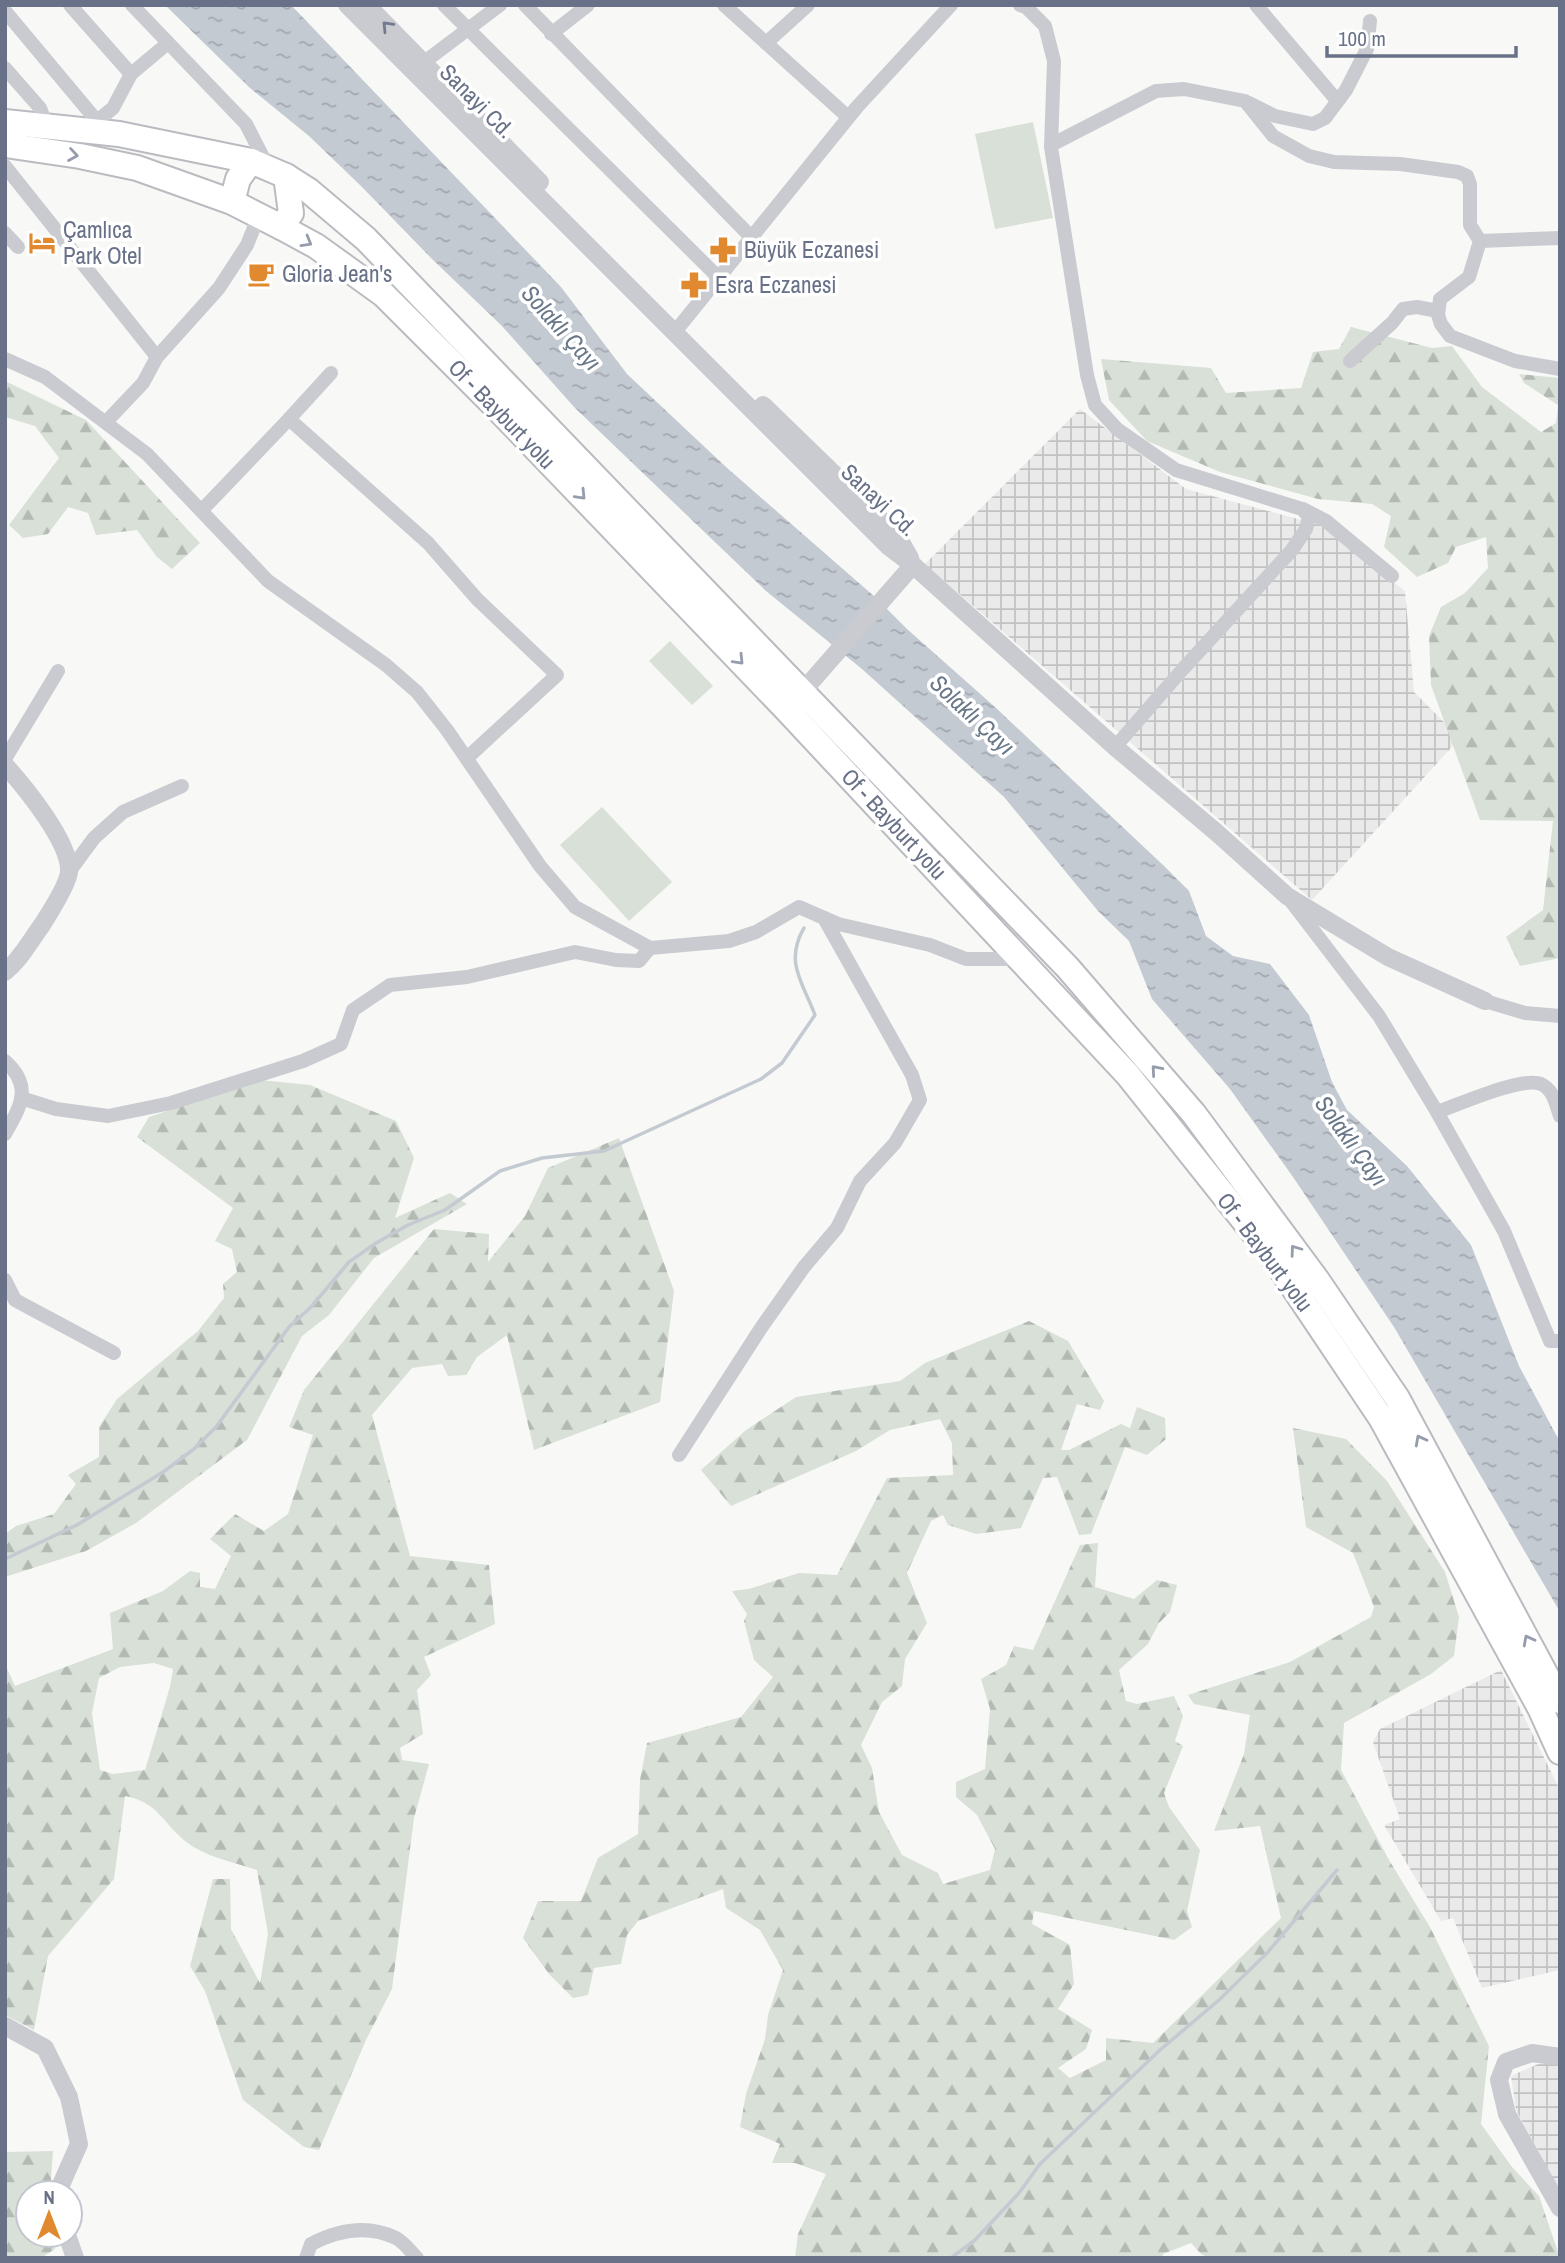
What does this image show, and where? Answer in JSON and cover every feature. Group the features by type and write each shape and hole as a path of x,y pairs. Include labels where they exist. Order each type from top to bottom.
{"highway":[{"name":"Of - Bayburt yolu","path":"5,122 47,127 96,126 269,168 324,202 366,239 807,687 1068,968 1194,1114 1317,1280 1397,1398 1560,1701"},
{"name":"Of - Bayburt yolu","path":"11,146 137,168 232,202 259,215 345,265 390,300 494,405 786,709 1128,1075 1273,1257 1381,1418 1541,1708 1560,1752"},
{"path":"232,202 238,179 269,168 291,213 281,227"}],"street":[{"path":"70,5 131,74"},
{"path":"132,5 246,124 269,168"},
{"name":"Sanayi Cd.","path":"347,5 677,328 897,535 913,565 1115,747 1287,896 1388,957 1485,1001"},
{"name":"Sanayi Cd.","path":"367,5 677,328"},
{"path":"444,5 718,277"},
{"path":"423,63 500,5"},
{"path":"525,5 751,237"},
{"path":"551,34 587,5"},
{"path":"724,5 848,117"},
{"path":"766,43 808,5"},
{"path":"677,328 848,117 951,5"},
{"path":"1020,5 1026,7 1045,26 1054,61 1051,145 1087,375 1095,405 1117,429 1176,470 1302,509 1325,521 1392,576"},
{"path":"1256,5 1334,97 1340,98"},
{"path":"5,10 96,126 113,108 131,74 168,43"},
{"path":"1051,145 1156,91 1184,89 1245,101 1275,116 1313,124 1325,118 1346,90 1367,49 1370,21"},
{"path":"5,68 40,108 47,127"},
{"path":"1245,101 1273,136 1309,156 1334,162 1400,164 1458,172 1467,176 1470,184 1470,225 1480,241 1469,277 1440,299 1438,311 1441,324 1450,336 1515,361 1560,369"},
{"path":"5,166 157,357"},
{"path":"106,422 143,383 157,357 219,288 247,245 259,215"},
{"path":"5,233 18,247"},
{"path":"1480,241 1560,238"},
{"path":"1350,361 1392,323 1403,309 1417,307 1438,311"},
{"path":"5,359 45,377 147,454 268,581 386,665 417,692 467,758 540,866 575,907 650,948 729,941 756,932 799,907 878,935 930,945 966,959 1019,959"},
{"path":"202,510 331,373"},
{"path":"289,419 428,543 477,599 557,675 467,758"},
{"path":"1115,747 1292,550 1306,529 1309,517 1302,509"},
{"path":"786,709 913,565"},
{"path":"5,759 58,671"},
{"path":"5,765 30,793 63,847 69,872"},
{"path":"5,972 15,964 55,905 69,872 94,838 123,812 182,786"},
{"path":"1287,896 1379,1016 1504,1231 1550,1341 1560,1341"},
{"path":"679,1455 761,1328 804,1267 837,1228 860,1181 895,1143 920,1100 912,1075 824,918"},
{"path":"21,1098 57,1109 108,1116 171,1102 303,1061 341,1044 353,1010 390,985 467,977 575,952 616,960 639,961 650,948"},
{"path":"1485,1001 1525,1013 1560,1016"},
{"path":"5,1061 15,1070 23,1089 18,1110 5,1134"},
{"path":"1437,1112 1519,1083 1541,1084 1552,1093 1560,1116"},
{"path":"5,1280 15,1300 114,1353"},
{"path":"5,2026 45,2048 69,2097 79,2144 64,2179"},
{"path":"1560,2057 1532,2053 1506,2062 1499,2080 1507,2114 1560,2208"},
{"path":"306,2258 311,2244 334,2232 370,2230 399,2239 416,2258"}],"shaded area":[{"path":"1080,409 1186,489 1320,525 1405,591 1414,692 1460,738 1312,900 925,564"},
{"path":"1501,1670 1560,1790 1560,1970 1482,1988 1453,1918 1441,1921 1384,1825 1400,1819 1373,1742 1380,1729"},
{"path":"1538,2064 1560,2064 1560,2191 1516,2110 1511,2076"}],"green space":[{"path":"1033,122 1053,218 995,229 975,134"},
{"path":"1351,327 1432,348 1452,346 1482,387 1541,432 1556,423 1558,405 1524,383 1519,374 1560,378 1560,958 1520,966 1506,937 1543,910 1553,821 1480,820 1431,685 1429,636 1441,607 1465,593 1488,568 1486,537 1456,547 1448,563 1417,577 1384,547 1391,516 1372,504 1318,499 1220,472 1147,441 1109,400 1101,359 1211,368 1226,393 1301,388 1313,352 1339,349"},
{"path":"5,381 86,420 200,543 172,569 157,557 137,530 96,535 88,513 68,507 48,534 23,538 9,525 59,458 35,426 5,417"},
{"path":"670,641 713,686 692,705 649,661"},
{"path":"602,807 672,882 629,921 560,845"},
{"path":"260,1080 310,1085 396,1121 414,1158 395,1218 450,1193 467,1204 374,1258 329,1315 302,1336 247,1440 136,1523 86,1551 5,1577 5,1534 16,1526 54,1514 76,1484 68,1475 99,1457 99,1427 117,1399 198,1331 224,1298 223,1284 237,1272 232,1249 215,1241 233,1208 137,1137 149,1117"},
{"path":"619,1138 674,1291 660,1402 534,1450 507,1335 477,1357 466,1375 448,1376 442,1364 412,1368 372,1415 410,1556 489,1565 495,1624 424,1657 431,1675 417,1690 423,1734 400,1748 402,1760 429,1764 414,1818 392,1989 366,2040 319,2150 304,2147 243,2100 205,1991 190,1966 213,1879 230,1879 231,1929 260,1983 268,1934 257,1870 193,1847 153,1808 136,1799 125,1796 114,1879 48,1956 34,2030 5,2015 5,1664 15,1686 113,1649 110,1613 163,1591 190,1571 200,1573 200,1587 215,1589 231,1556 210,1539 235,1514 264,1531 288,1514 313,1435 289,1427 304,1390 434,1229 489,1234 488,1262 525,1216 548,1168","holes":["154,1663 173,1669 145,1770 113,1774 100,1770 92,1713 99,1678 120,1667"]},
{"path":"1029,1321 1068,1341 1104,1401 1100,1410 1077,1404 1061,1450 1069,1450 1121,1424 1130,1428 1137,1407 1165,1418 1166,1439 1147,1455 1125,1447 1091,1534 1079,1535 1057,1477 1043,1478 1021,1528 976,1534 948,1525 943,1515 931,1521 907,1573 927,1623 905,1659 902,1686 882,1702 861,1745 872,1768 879,1812 902,1855 938,1873 943,1884 990,1870 995,1849 977,1815 956,1797 956,1782 985,1769 990,1709 981,1679 1006,1665 1014,1646 1033,1650 1080,1545 1098,1543 1095,1587 1134,1599 1157,1580 1177,1585 1170,1612 1159,1623 1148,1644 1119,1670 1126,1701 1137,1704 1174,1696 1183,1716 1175,1741 1183,1746 1164,1793 1169,1807 1200,1850 1187,1911 1192,1927 1174,1940 1034,1911 1032,1924 1070,1945 1074,1984 1058,2009 1092,2030 1086,2049 1058,2068 1070,2078 1106,2060 1106,2038 1153,2043 1281,1918 1260,1826 1214,1831 1244,1754 1250,1715 1194,1704 1188,1695 1290,1662 1371,1617 1374,1607 1353,1553 1306,1527 1293,1428 1346,1439 1387,1481 1445,1572 1459,1617 1454,1656 1431,1674 1344,1723 1341,1770 1389,1860 1430,1927 1489,2046 1481,2124 1512,2167 1539,2196 1560,2258 1209,2258 1191,2243 1163,2254 1162,2258 795,2258 798,2234 826,2174 795,2163 772,2163 780,2144 740,2127 746,2094 765,2039 768,2015 783,1970 760,1930 726,1908 723,1889 638,1921 627,1935 621,1964 594,1968 588,1995 573,1998 549,1974 523,1938 538,1901 581,1901 598,1858 638,1834 640,1780 647,1743 741,1717 773,1677 754,1660 744,1621 747,1614 732,1591 749,1589 799,1573 837,1575 887,1478 953,1475 952,1443 940,1419 890,1430 856,1451 731,1506 701,1470 746,1430 796,1397 900,1381 925,1363"},
{"path":"53,2151 51,2179 14,2179 14,2249 55,2249 41,2258 5,2258 5,2152"}],"water":[{"name":"Solaklı Çayı","path":"165,5 291,5 561,287 627,374 726,467 875,597 1163,865 1189,891 1206,936 1233,956 1270,964 1309,1015 1332,1082 1347,1110 1407,1166 1471,1245 1519,1366 1560,1442 1560,1612 1394,1327 1293,1177 1230,1089 1152,999 1129,941 1098,911 1004,797 862,669 766,591 575,408 501,325 361,186 309,136 250,88"}],"waterway":[{"path":"5,1559 77,1525 163,1472 194,1449 216,1427 289,1327 311,1307 349,1262 376,1243 408,1225 445,1210 500,1171 542,1158 604,1151 761,1079 782,1063 815,1015 796,962 798,940 804,928"},
{"path":"951,2258 975,2240 1019,2193 1040,2164 1267,1953 1337,1870"}],"place":[{"name":"Çamlıca Park Otel","path":"42,243"},
{"name":"Büyük Eczanesi","path":"723,250"},
{"name":"Gloria Jean's","path":"261,274"},
{"name":"Esra Eczanesi","path":"694,285"}]}
